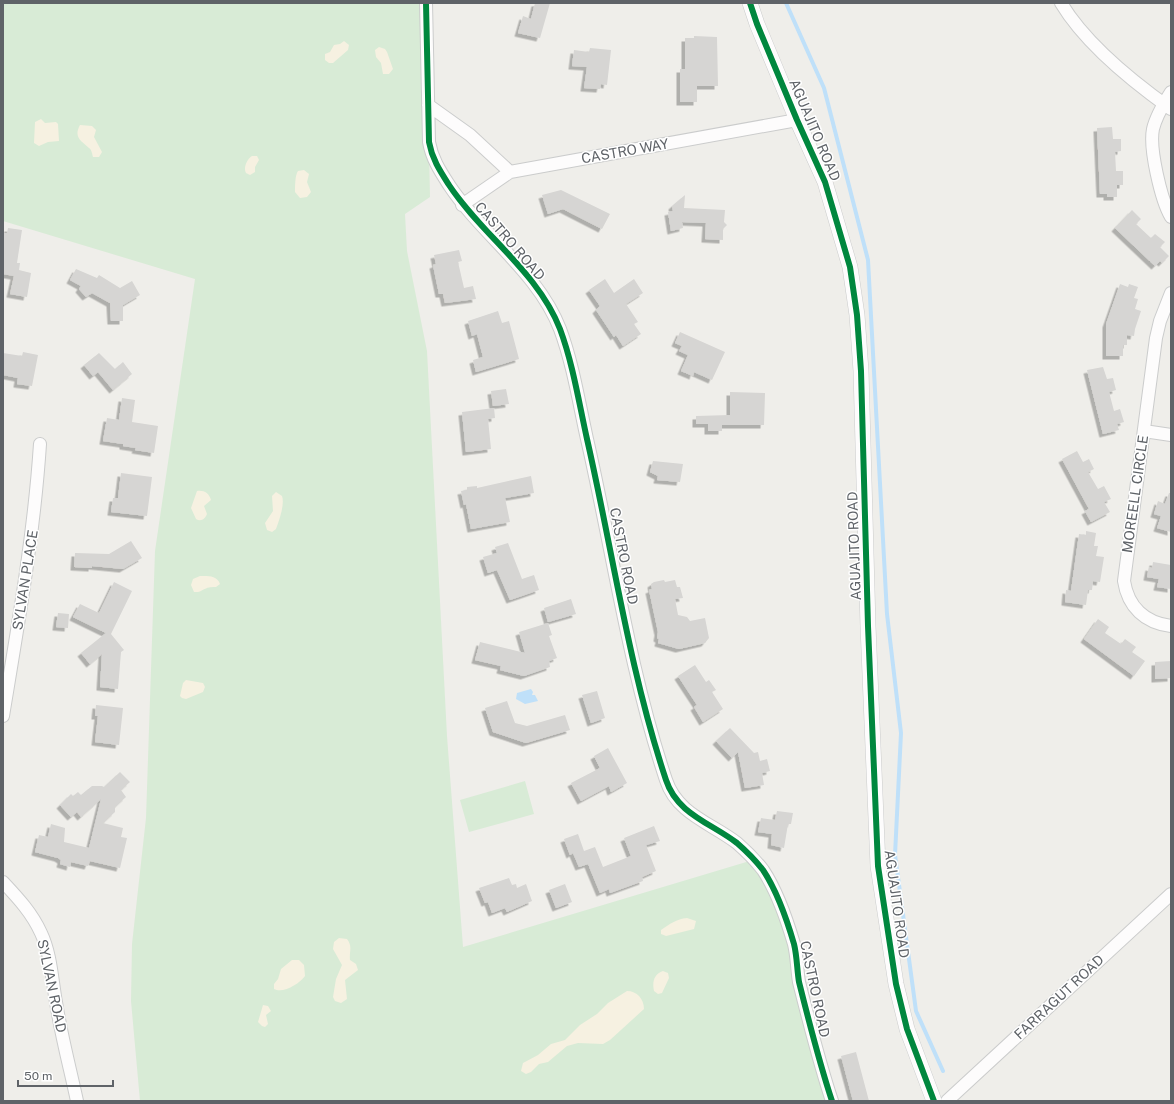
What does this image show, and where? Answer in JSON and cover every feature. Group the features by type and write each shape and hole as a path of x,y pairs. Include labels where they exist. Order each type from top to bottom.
{"street":[{"name":"CASTRO ROAD","path":"426,3 429,142 431,155 462,205 514,261 547,301 560,329 604,511 633,660 651,733 667,784 679,804 690,813 737,843 762,870 777,896 794,945 798,978 819,1064 832,1101"},
{"name":"AGUAJITO ROAD","path":"750,3 796,120 825,182 850,267 857,316 861,371 868,626 878,866 898,991 907,1029 934,1101"},
{"path":"1061,3 1078,27 1107,56 1167,107"},
{"path":"1171,92 1167,107 1153,128 1153,151 1164,198 1171,217"},
{"path":"428,105 470,135 510,172"},
{"name":"CASTRO WAY","path":"462,205 510,172 796,120"},
{"name":"MOREELL CIRCLE","path":"1171,293 1162,315 1156,338 1124,581 1131,602 1143,616 1150,621 1171,626"},
{"path":"1144,431 1171,435"},
{"name":"SYLVAN PLACE","path":"3,716 28,564 36,499 40,444"},
{"name":"SYLVAN ROAD","path":"3,882 21,900 42,935 49,959 56,1004 78,1101"},
{"name":"FARRAGUT ROAD","path":"947,1101 1171,894"}],"green space":[{"path":"3,3 426,3 430,197 405,214 407,251 427,351 447,736 463,947 753,860 777,896 832,1101 140,1101 131,1001 132,944 146,818 155,551 195,279 3,221"},
{"path":"525,781 534,814 469,832 460,800"}],"sand":[{"path":"344,41 349,45 348,50 333,63 329,63 325,60 325,54 330,52 334,45 340,44"},
{"path":"379,47 385,49 387,52 393,69 389,74 383,74 381,63 376,57 375,50"},
{"path":"41,119 45,123 56,122 58,124 59,141 48,142 39,146 34,143 35,122"},
{"path":"80,125 92,126 96,130 94,137 102,152 99,157 93,157 91,150 79,139 77,133"},
{"path":"252,156 257,156 259,160 255,167 255,172 250,175 246,173 245,166 247,161"},
{"path":"304,170 309,174 307,182 311,192 307,197 300,198 295,192 296,178 298,171"},
{"path":"197,491 206,492 211,500 204,506 207,514 204,519 201,520 196,519 191,508"},
{"path":"276,492 282,496 283,503 276,529 272,532 267,530 265,523 273,511 272,496"},
{"path":"200,576 209,576 217,579 220,584 216,587 194,592 191,585 193,579"},
{"path":"186,680 203,683 205,687 203,692 186,699 182,698 180,696 183,683"},
{"path":"687,918 696,921 694,929 666,936 661,934 661,930 670,924 680,919"},
{"path":"339,938 347,939 349,942 350,960 356,964 358,970 345,980 347,999 341,1003 335,1001 333,997 336,979 342,965 333,949 334,942"},
{"path":"292,960 299,960 304,965 305,976 291,987 282,990 274,989 274,984 278,979 281,969"},
{"path":"663,971 668,973 669,978 662,993 658,994 654,991 653,984 656,976"},
{"path":"627,991 634,992 639,996 643,1002 644,1009 610,1040 603,1044 578,1043 567,1046 548,1062 539,1064 531,1072 526,1074 521,1071 523,1063 538,1055 551,1044 565,1040 580,1025 597,1014 608,1003"},
{"path":"263,1005 268,1006 271,1011 266,1015 268,1024 265,1027 258,1022"}],"water":[{"path":"531,689 533,692 532,695 535,695 538,701 525,704 516,699 517,693"}],"building":[{"path":"535,3 550,3 540,38 518,33 523,16 531,19"},
{"path":"694,36 717,37 718,86 697,86 697,102 680,102 680,69 685,69 685,38 694,38"},
{"path":"590,48 611,50 607,85 601,84 600,89 584,88 587,67 572,66 574,50 589,52"},
{"path":"1112,127 1113,139 1121,139 1121,151 1115,152 1116,171 1123,171 1123,185 1117,185 1117,197 1107,197 1107,194 1100,194 1097,128"},
{"path":"561,190 610,214 602,229 563,209 548,214 542,195"},
{"path":"685,195 684,208 725,210 724,222 727,225 723,229 723,240 705,239 706,223 682,222 683,228 671,231 668,212 673,211 672,206"},
{"path":"1132,210 1141,219 1136,224 1151,238 1155,234 1165,242 1160,247 1169,256 1162,263 1160,261 1155,266 1115,228"},
{"path":"8,228 22,230 17,263 20,263 19,270 31,273 27,297 10,294 14,276 3,274 3,233 7,233"},
{"path":"459,250 462,261 458,262 464,288 473,286 476,299 445,303 443,294 439,294 433,265 436,264 434,255"},
{"path":"76,269 97,278 99,275 120,288 132,281 140,295 123,305 123,321 111,321 110,303 92,293 86,297 79,289 81,286 70,280"},
{"path":"605,279 614,293 634,279 643,293 626,304 638,322 634,324 641,334 623,346 616,335 614,337 596,310 600,306 589,290"},
{"path":"1120,284 1128,287 1129,284 1138,287 1134,298 1138,299 1135,309 1141,311 1134,336 1127,335 1127,345 1123,345 1123,356 1106,356 1106,324"},
{"path":"498,311 502,323 509,321 519,359 476,372 473,360 483,357 477,334 472,336 468,321"},
{"path":"680,332 725,352 712,380 694,372 693,376 681,371 688,355 679,351 682,346 675,343"},
{"path":"23,352 38,355 32,386 17,384 18,378 3,375 3,353 22,356"},
{"path":"99,353 115,369 123,362 132,374 113,390 98,372 93,376 84,365"},
{"path":"1103,367 1107,379 1113,378 1116,390 1109,392 1114,411 1120,409 1124,422 1117,424 1119,430 1103,434 1087,370"},
{"path":"506,389 509,404 493,406 491,391"},
{"path":"730,392 765,393 764,425 722,425 722,431 708,431 708,424 696,424 696,416 730,415"},
{"path":"122,398 135,400 132,422 158,426 154,453 135,450 136,448 123,446 123,444 103,441 107,418 119,420"},
{"path":"494,408 495,418 488,419 491,449 466,452 462,412"},
{"path":"1077,451 1083,462 1089,459 1094,469 1088,472 1098,489 1104,486 1111,499 1104,502 1110,512 1091,522 1085,511 1089,509 1062,459"},
{"path":"653,461 683,464 680,482 657,480 658,476 650,472"},
{"path":"121,473 152,477 147,516 111,512 113,498 118,498"},
{"path":"531,476 534,493 505,498 510,522 471,529 466,504 464,505 461,491 467,490 467,487 477,486 477,488"},
{"path":"1169,493 1171,493 1171,532 1157,528 1161,516 1154,514 1158,501 1165,504"},
{"path":"1086,531 1096,533 1094,546 1098,546 1096,556 1104,557 1100,582 1093,581 1092,590 1088,590 1086,605 1065,602 1066,590 1071,591 1079,534 1086,535"},
{"path":"131,541 142,558 123,569 92,566 92,568 74,567 75,553 109,554"},
{"path":"508,543 522,579 534,575 539,590 510,600 497,570 488,573 483,557 497,553 495,547"},
{"path":"1153,562 1171,565 1171,589 1157,587 1159,579 1147,577 1149,567 1152,568"},
{"path":"664,580 665,582 675,580 677,587 680,587 683,598 675,599 678,615 687,617 690,621 705,618 709,638 705,643 679,649 658,643 658,632 649,590 652,589 651,584 654,582"},
{"path":"114,582 132,591 111,634 124,650 121,652 118,689 100,687 102,654 90,664 81,653 106,633 73,617 80,604 99,613"},
{"path":"571,599 576,614 548,622 544,608"},
{"path":"58,613 69,614 68,628 56,627"},
{"path":"1098,619 1109,627 1105,633 1121,644 1125,639 1136,647 1132,652 1145,661 1134,676 1084,639"},
{"path":"548,623 552,635 549,636 557,658 549,661 550,667 524,676 500,670 501,666 475,660 480,642 525,653 519,632"},
{"path":"1171,661 1171,678 1155,679 1155,662"},
{"path":"695,665 706,682 709,680 716,690 712,692 723,709 703,722 694,707 697,705 678,676"},
{"path":"597,691 605,718 591,723 582,695"},
{"path":"507,701 515,723 527,726 565,715 570,730 526,743 493,732 485,708"},
{"path":"96,705 123,708 119,745 95,742 98,716 95,716"},
{"path":"730,728 754,753 758,752 760,761 767,759 770,771 762,773 764,785 745,788 738,752 732,758 716,741"},
{"path":"608,748 627,783 611,792 609,786 581,801 571,783 600,768 594,756"},
{"path":"120,772 130,782 121,790 126,797 115,807 115,812 103,823 123,828 121,837 127,838 120,868 90,861 88,866 71,862 70,867 60,864 61,860 58,858 35,852 39,835 48,837 51,824 65,828 64,842 89,848 101,799 81,817 77,812 71,817 60,805 71,794 73,796 78,792 81,795 92,786 104,787"},
{"path":"777,811 793,813 791,824 788,824 784,848 771,845 772,834 758,832 761,818 775,820"},
{"path":"654,826 660,841 646,845 656,871 642,877 643,881 610,893 609,889 600,893 588,864 579,867 573,853 570,855 564,839 578,834 584,851 595,847 603,867 631,856 624,838"},
{"path":"509,878 512,885 516,884 517,888 526,884 532,901 507,912 505,908 492,913 488,902 485,903 479,888"},
{"path":"565,884 572,902 556,908 549,890"},
{"path":"856,1052 869,1101 853,1101 841,1056"}],"waterway":[{"path":"786,3 824,88 868,260 887,614 901,733 895,855 916,1011 943,1071"}],"cycle path":[{"path":"426,3 429,142 432,154 442,175 462,203 509,254 538,289 550,308 560,329 569,356 622,611 642,696 666,780 671,792 686,810 737,843 754,859 763,870 773,887 785,916 794,944 799,982 818,1057 832,1101"},
{"path":"750,3 757,24 797,120 825,182 850,267 857,315 861,371 868,626 878,866 896,984 907,1029 934,1101"}]}
